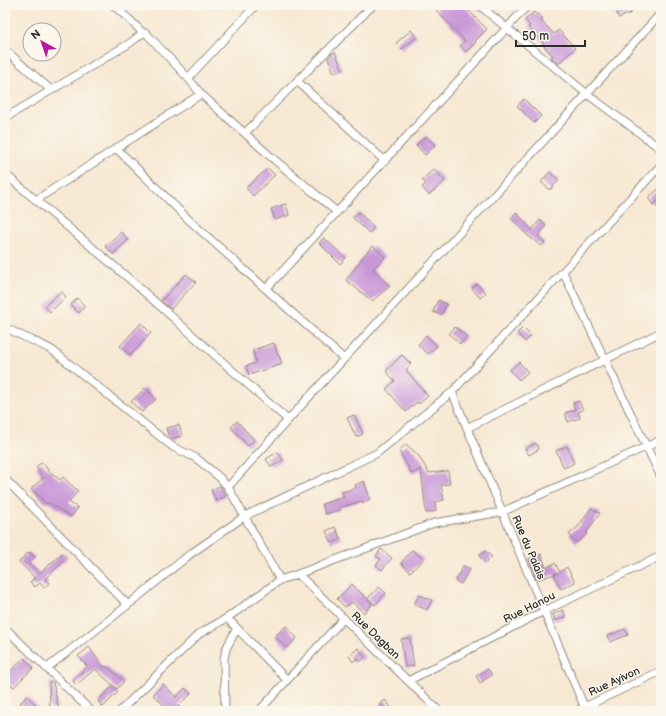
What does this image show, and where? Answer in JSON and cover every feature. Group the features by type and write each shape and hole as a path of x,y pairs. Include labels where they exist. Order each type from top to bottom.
{"street":[{"path":"113,5 143,33 147,33 201,94 337,212"},
{"path":"188,78 256,5"},
{"path":"245,133 373,5"},
{"path":"479,5 587,94 661,149"},
{"path":"266,289 528,5"},
{"path":"228,487 661,13"},
{"path":"5,118 130,43 143,33"},
{"path":"5,50 51,90"},
{"path":"298,81 385,161"},
{"path":"36,200 201,94"},
{"path":"116,148 190,221 344,359"},
{"path":"47,668 189,556 245,516 377,453 452,392 661,165"},
{"path":"6,176 126,276 288,420"},
{"path":"563,272 661,477"},
{"path":"5,327 52,350 173,447 196,458 219,477 228,487 280,580"},
{"path":"467,428 661,332"},
{"name":"Rue du Palais","path":"452,392 585,709"},
{"path":"120,711 199,634 227,618 280,580 434,523 502,512 661,440"},
{"path":"5,479 128,605"},
{"name":"Rue Hanou","path":"408,681 544,611 661,556"},
{"name":"Rue Dagban","path":"298,574 439,711"},
{"path":"227,618 287,680"},
{"path":"259,711 344,618"},
{"path":"5,628 91,711"},
{"path":"225,711 224,659 226,649 237,628"},
{"name":"Rue Ayivon","path":"576,711 585,709 661,671"}],"building":[{"path":"441,5 463,5 487,29 466,52 460,45 465,41 436,10"},
{"path":"613,5 627,5 631,13 619,18"},
{"path":"534,12 543,19 541,21 554,34 559,30 575,48 558,64 551,57 553,56 543,45 544,44 528,27 530,26 525,20"},
{"path":"411,30 417,37 402,49 396,43"},
{"path":"335,52 343,70 334,73 328,58"},
{"path":"524,99 541,116 534,123 517,106"},
{"path":"426,136 435,145 425,155 416,145"},
{"path":"268,168 275,175 253,196 246,188"},
{"path":"434,169 445,181 429,195 422,187 426,184 422,180"},
{"path":"550,172 559,180 550,190 541,182"},
{"path":"661,187 661,199 653,205 648,198"},
{"path":"286,204 289,215 275,220 271,209"},
{"path":"359,212 374,228 369,233 353,218"},
{"path":"516,212 532,230 540,220 546,226 538,236 545,243 541,246 526,234 511,218"},
{"path":"121,232 128,240 113,254 105,246"},
{"path":"324,238 346,258 340,264 319,243"},
{"path":"373,246 385,257 373,269 390,286 372,301 346,280"},
{"path":"186,274 196,282 171,309 161,301"},
{"path":"477,284 486,293 480,298 472,288"},
{"path":"61,291 66,297 50,312 45,306"},
{"path":"77,298 85,306 79,313 71,305"},
{"path":"438,300 447,304 441,315 433,312"},
{"path":"141,323 151,333 130,356 120,346"},
{"path":"455,327 467,337 460,344 449,334"},
{"path":"523,328 531,336 525,342 517,333"},
{"path":"426,335 437,346 428,354 418,345"},
{"path":"274,343 282,364 249,375 246,366 256,363 253,350"},
{"path":"402,355 411,364 406,370 428,396 419,404 417,402 406,412 386,389 395,381 386,371"},
{"path":"519,362 528,372 519,380 510,370"},
{"path":"145,388 156,399 142,412 131,402"},
{"path":"579,401 583,410 578,412 580,418 568,422 565,413 575,410 573,403"},
{"path":"354,415 363,434 356,437 347,418"},
{"path":"237,421 254,440 248,446 231,427"},
{"path":"179,425 182,436 171,439 166,428"},
{"path":"536,443 539,449 529,455 525,449"},
{"path":"406,444 418,455 429,473 448,471 450,484 441,485 444,500 435,502 436,511 426,513 421,469 412,474 399,451"},
{"path":"567,446 574,463 564,468 556,451"},
{"path":"278,452 283,460 271,467 266,459"},
{"path":"42,462 48,470 60,480 63,477 78,491 69,502 78,508 71,517 48,502 47,504 31,489 43,478 36,467"},
{"path":"364,481 370,499 362,503 361,501 339,508 340,510 325,514 322,504 344,497 342,492 356,488 355,485"},
{"path":"220,486 226,496 216,501 211,490"},
{"path":"591,508 600,513 586,533 587,534 576,543 569,534 578,527"},
{"path":"335,527 341,539 332,543 326,531"},
{"path":"381,549 392,558 382,570 376,565 381,559 376,556"},
{"path":"412,550 424,559 410,572 401,563"},
{"path":"485,551 492,557 486,563 479,556"},
{"path":"29,552 35,557 29,563 40,573 62,553 67,558 45,579 49,583 44,588 40,583 35,587 30,582 35,578 19,562"},
{"path":"541,554 546,568 555,563 560,572 567,567 575,582 561,589 554,575 558,573 536,580 529,559"},
{"path":"463,566 470,569 461,584 455,581"},
{"path":"352,584 372,604 364,613 352,602 345,607 337,599"},
{"path":"379,587 386,593 375,605 368,598"},
{"path":"419,595 432,600 427,610 414,604"},
{"path":"563,610 566,617 555,621 553,614"},
{"path":"286,626 297,638 286,648 275,636"},
{"path":"625,629 628,635 610,642 607,636"},
{"path":"410,638 414,666 405,667 401,639"},
{"path":"89,647 104,668 106,666 124,681 117,689 95,669 76,685 73,681 87,666 78,656"},
{"path":"358,648 365,657 360,662 357,658 353,662 349,656"},
{"path":"24,658 33,668 14,687 5,680 5,676"},
{"path":"488,669 492,675 480,683 476,676"},
{"path":"49,682 53,682 58,707 50,709"},
{"path":"163,684 176,697 185,688 191,694 178,706 184,711 170,711 153,695"},
{"path":"112,687 118,692 103,707 98,701"},
{"path":"27,696 42,711 29,711 20,703"},
{"path":"385,700 394,711 385,711 380,705"}]}
